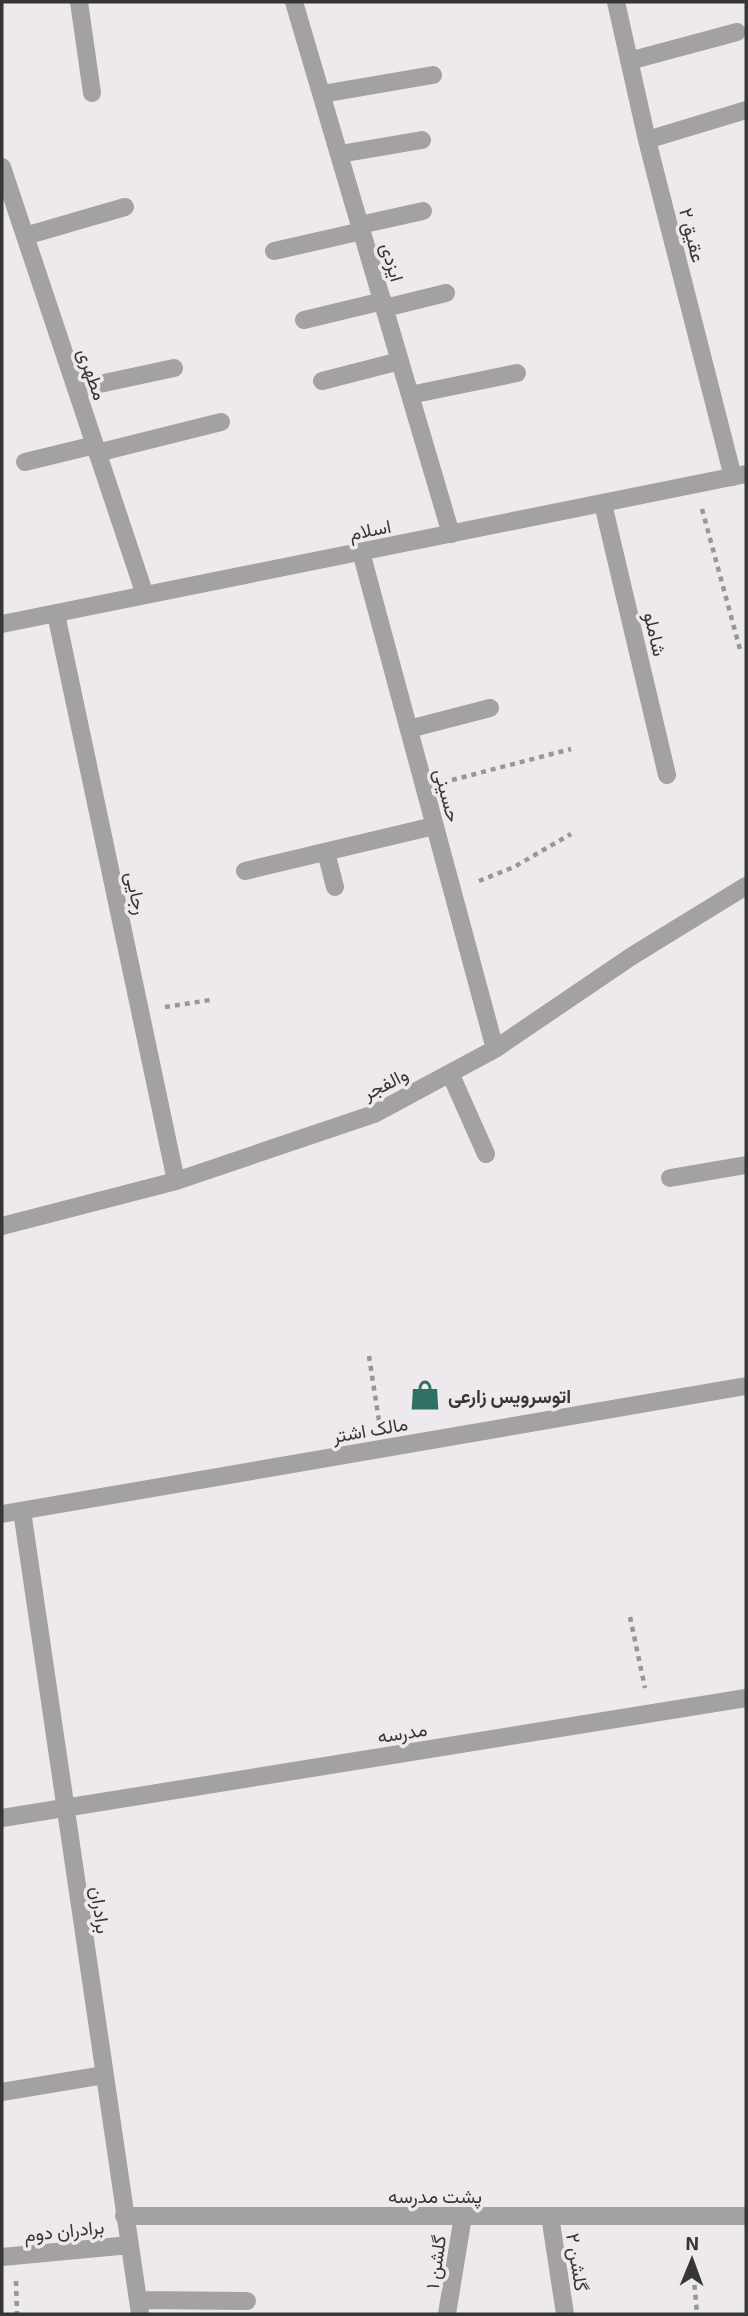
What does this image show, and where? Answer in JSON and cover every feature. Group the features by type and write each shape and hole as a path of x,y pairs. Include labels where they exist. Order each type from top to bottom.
{"street":[{"path":"79,2 92,93"},
{"name":"ایزدی","path":"294,2 450,534"},
{"name":"عقیق ۲","path":"616,2 647,140 739,475"},
{"path":"629,61 737,32"},
{"path":"322,94 433,75"},
{"path":"647,140 746,110"},
{"path":"340,154 422,140"},
{"name":"مطهری","path":"2,167 145,595"},
{"path":"25,236 125,207"},
{"path":"274,251 423,211"},
{"path":"304,320 446,293"},
{"path":"322,381 400,361"},
{"path":"76,389 174,368"},
{"path":"410,395 517,373"},
{"path":"25,462 222,422"},
{"name":"اسلام","path":"2,624 739,475"},
{"name":"شاملو","path":"603,504 667,775"},
{"name":"حسینی","path":"360,552 495,1049"},
{"name":"رجایی","path":"57,614 176,1181"},
{"path":"408,729 490,708"},
{"path":"245,871 435,826"},
{"path":"326,852 335,887"},
{"name":"والفجر","path":"2,1226 176,1181 374,1114 495,1049 632,956 746,886"},
{"path":"450,1073 486,1154"},
{"path":"670,1178 746,1165"},
{"name":"مالک اشتر","path":"2,1514 746,1386"},
{"name":"برادران","path":"22,1511 139,2307"},
{"name":"مدرسه","path":"2,1818 746,1698"},
{"path":"2,2092 104,2075"},
{"name":"پشت مدرسه","path":"124,2216 746,2216"},
{"name":"گلشن ۱","path":"447,2314 463,2216"},
{"name":"گلشن ۲","path":"550,2216 565,2314"},
{"name":"برادران دوم","path":"2,2257 130,2245"},
{"path":"139,2307 247,2301"}],"path":[{"path":"695,484 741,653"},
{"path":"424,787 571,748"},
{"path":"453,892 514,867 572,834"},
{"path":"140,1010 210,1000"},
{"path":"369,1356 383,1448"},
{"path":"630,1617 649,1713"},
{"path":"689,2216 697,2314"}],"place":[{"name":"اتوسرویس زارعی","path":"425,1395"}]}
